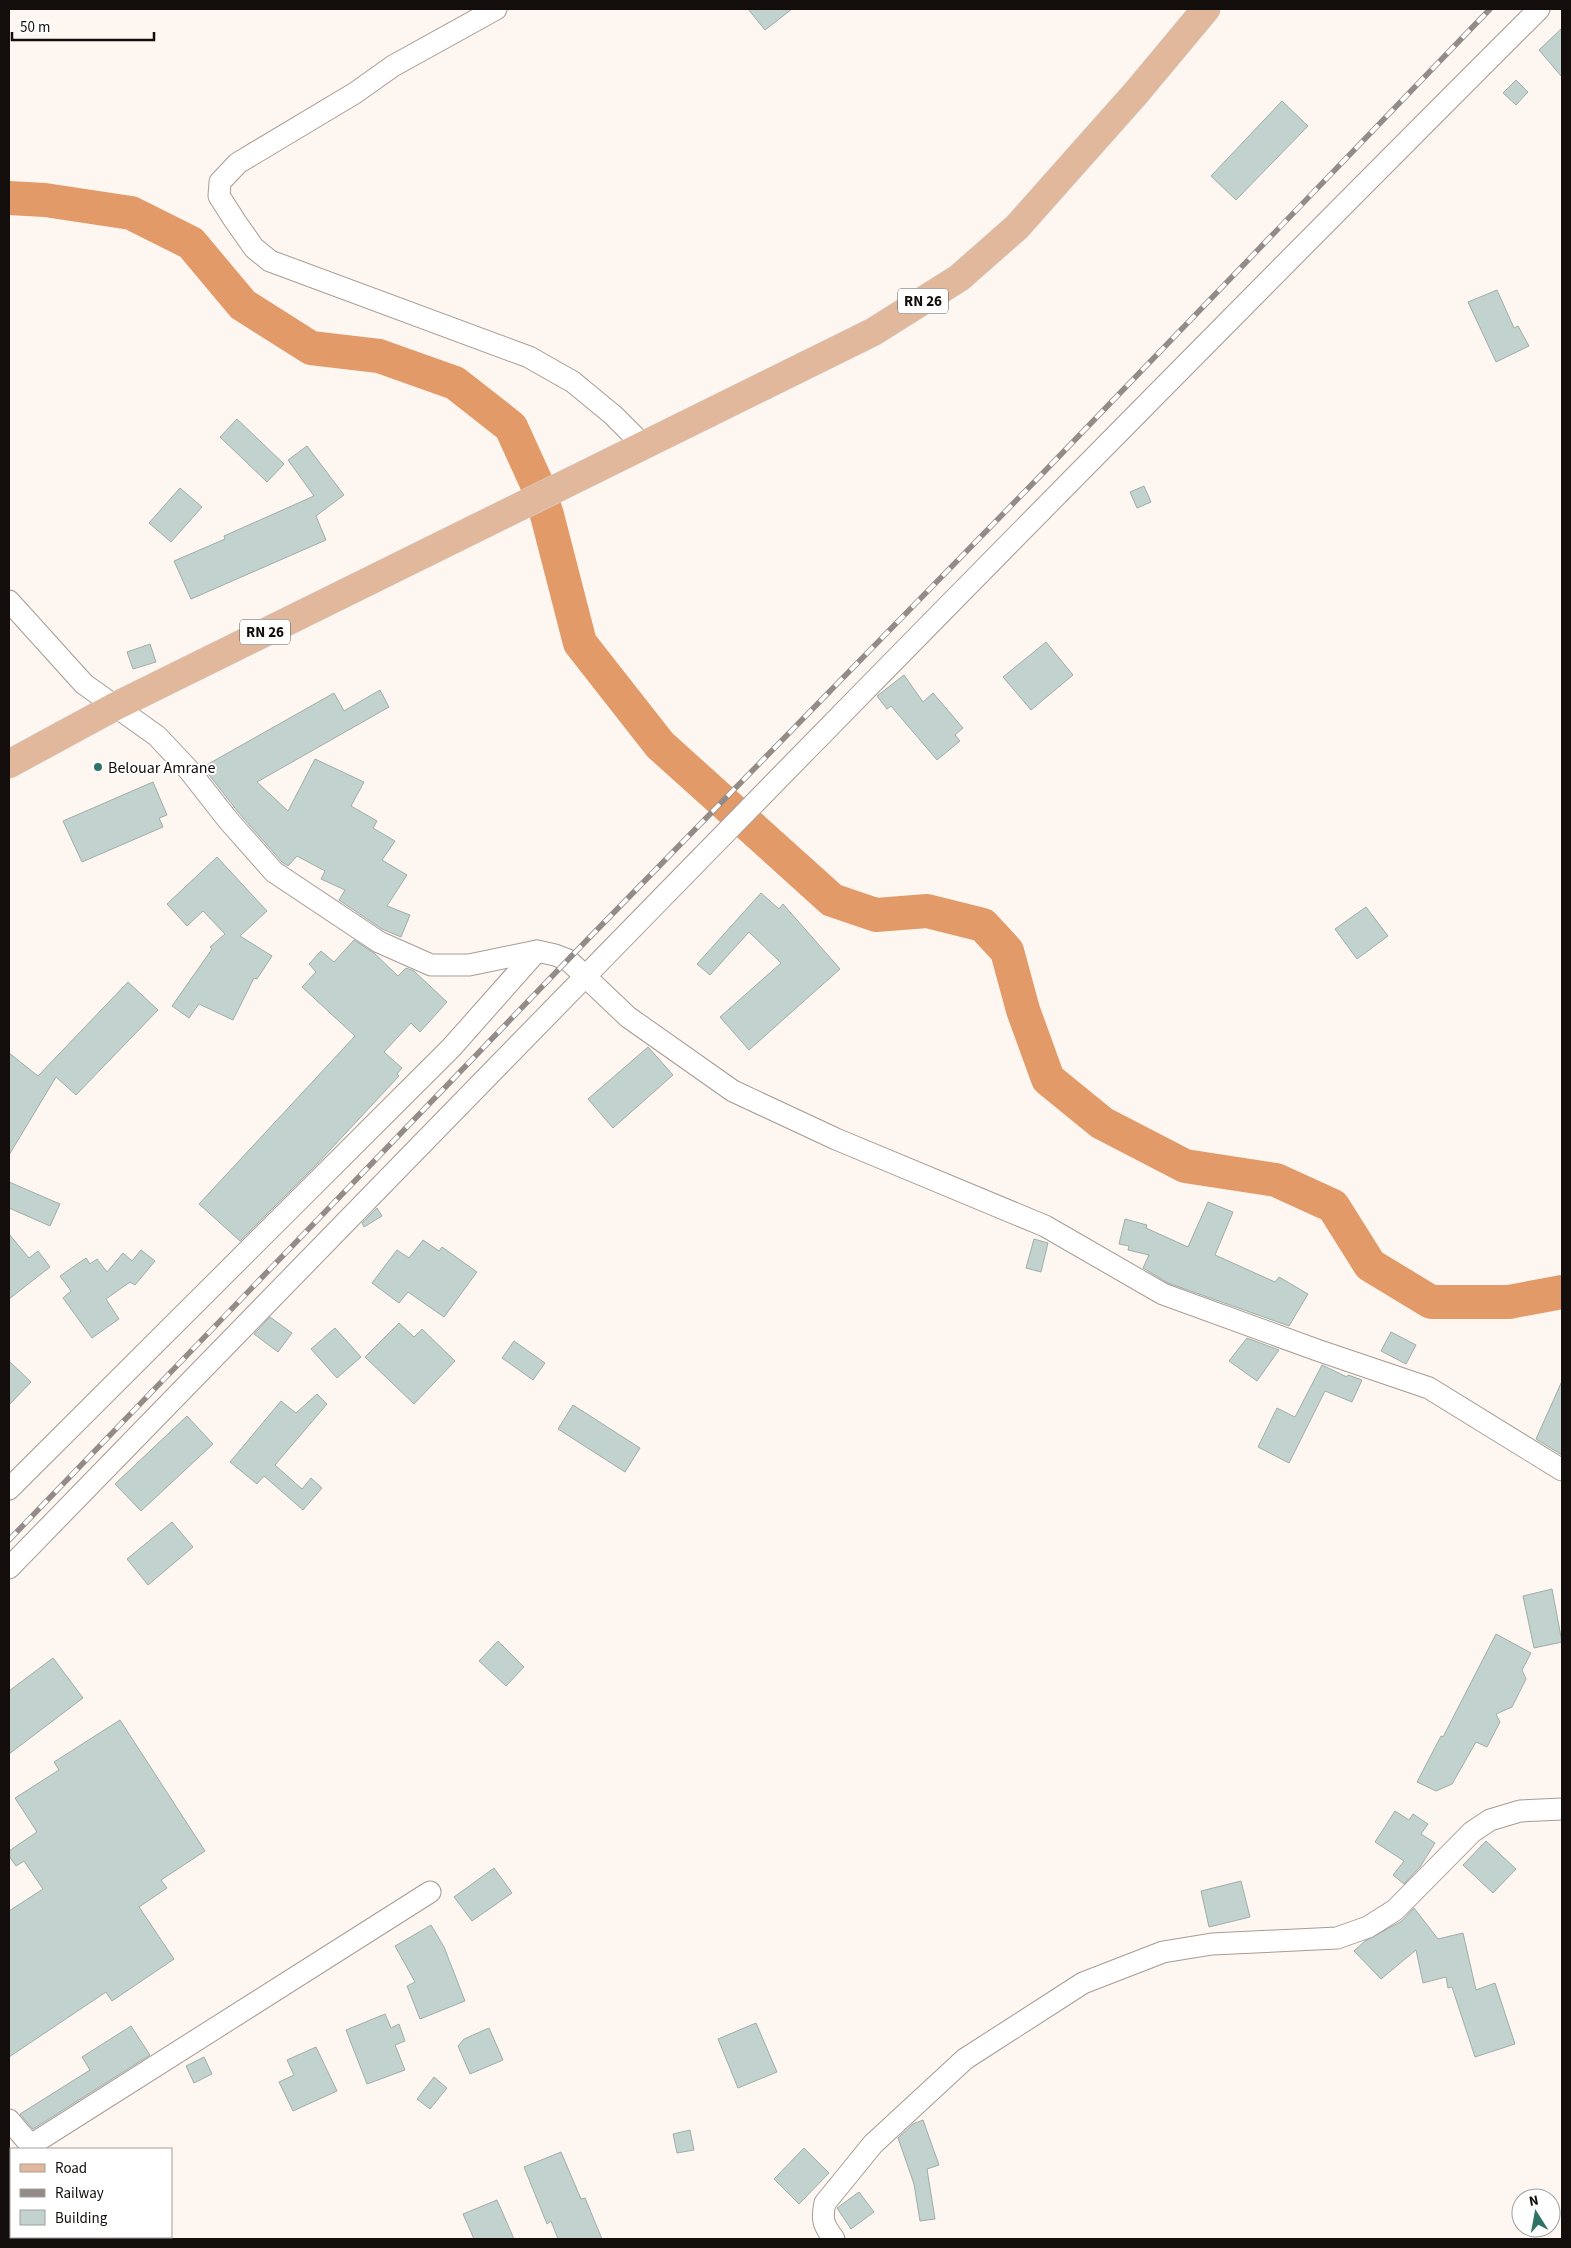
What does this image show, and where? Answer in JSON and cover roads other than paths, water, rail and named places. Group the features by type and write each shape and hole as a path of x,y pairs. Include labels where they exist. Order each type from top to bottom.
{"main road":[{"name":"RN 26","path":"9,764 114,707 873,332 959,278 1017,227 1117,116 1206,9"}],"street":[{"path":"496,9 393,66 355,93 238,163 220,182 219,196 254,248 270,261 529,357 573,382 613,415 644,446"},
{"path":"9,1568 584,977 1360,188 1539,9"},
{"path":"9,601 84,684 157,736 188,769 228,820 274,872 379,942 431,965 469,965 537,951 568,960 628,1017 733,1092 836,1138 1045,1226 1163,1294 1429,1388 1562,1470"},
{"path":"9,1489 451,1048 537,951"},
{"path":"834,2239 824,2226 822,2216 825,2203 872,2144 964,2059 1083,1983 1163,1952 1212,1944 1337,1938 1368,1927 1395,1910 1472,1832 1490,1820 1520,1811 1562,1809"},
{"path":"9,2120 33,2147 430,1892"}],"waterway":[{"path":"9,198 45,200 131,213 191,243 243,305 311,348 379,356 455,383 511,427 536,482 547,515 580,643 660,745 832,900 876,915 927,911 983,925 1007,951 1023,1010 1048,1079 1102,1123 1185,1166 1276,1180 1333,1206 1370,1265 1431,1302 1509,1302 1562,1292"}],"railway":[{"path":"9,1540 587,940 1043,473 1490,9"}],"place":[{"name":"Belouar Amrane","path":"98,767"}]}
